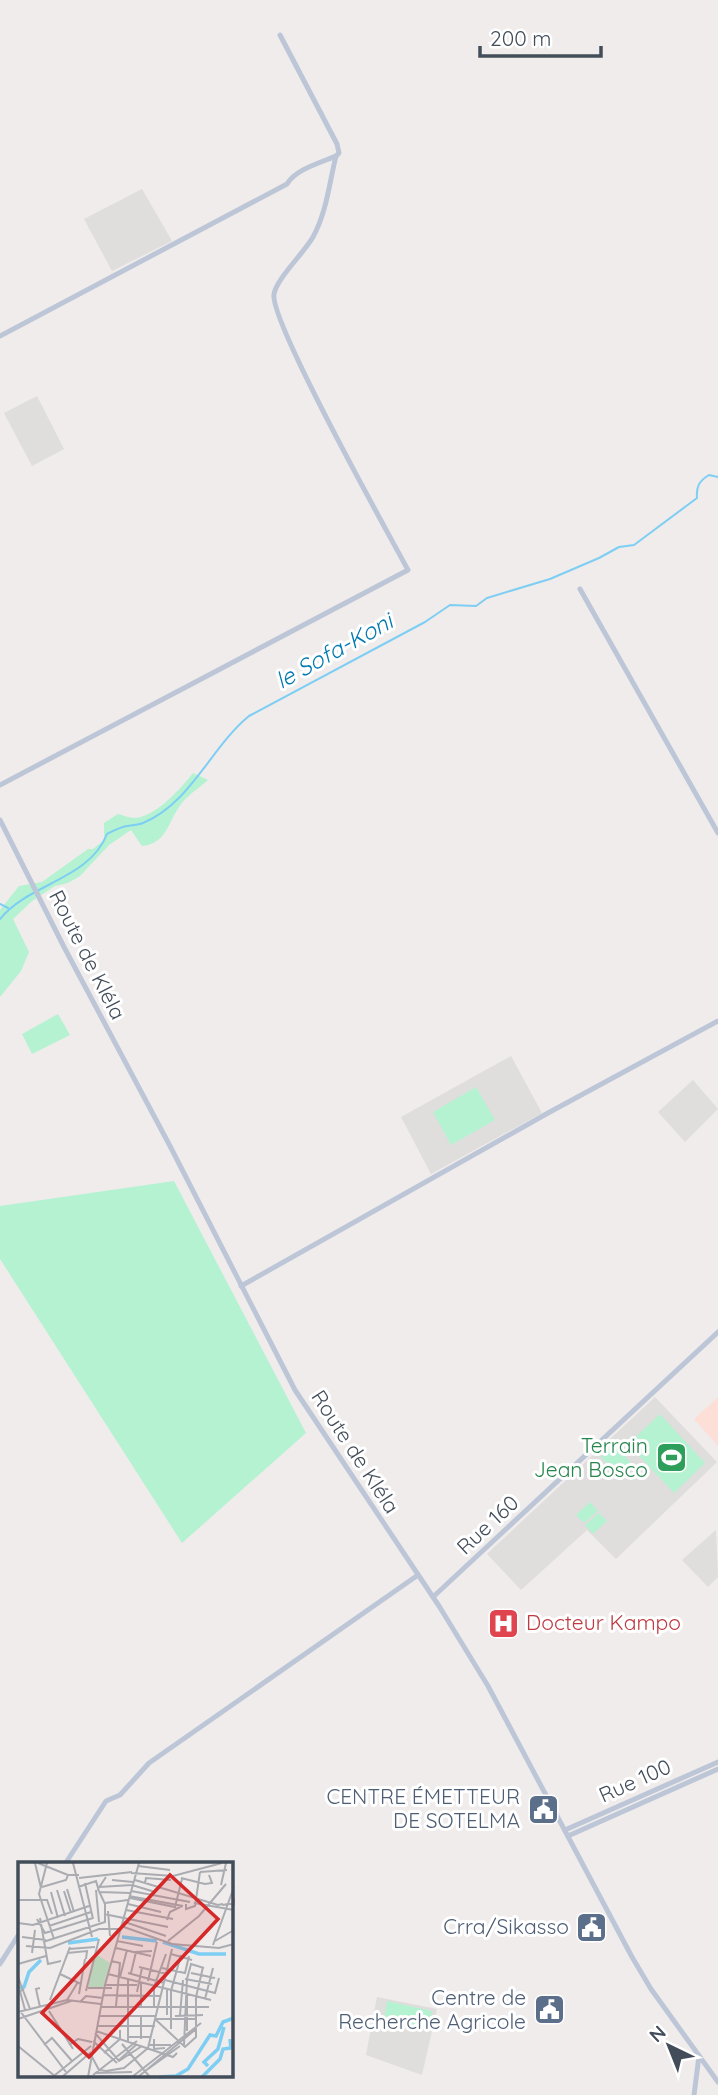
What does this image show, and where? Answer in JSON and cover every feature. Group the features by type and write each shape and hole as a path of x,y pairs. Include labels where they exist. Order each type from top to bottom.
{"street":[{"path":"0,336 278,189 291,178 339,153 337,144 280,35"},
{"path":"0,785 408,570 310,385 273,299 274,290 313,238 318,227 327,206 335,156"},
{"path":"580,589 718,833"},
{"name":"Route de Kléla","path":"0,821 303,1402 433,1597 488,1686 647,1983 718,2082"},
{"path":"241,1286 548,1113 718,1021"},
{"name":"Rue 160","path":"433,1597 718,1332"},
{"path":"66,1862 106,1801 120,1795 149,1763 418,1575"},
{"name":"Rue 100","path":"566,1833 718,1762"},
{"path":"566,1833 718,1769"},
{"path":"0,1964 18,1936"},
{"path":"694,2095 699,2056"}],"shaded area":[{"path":"142,189 172,241 112,271 84,219"},
{"path":"37,396 64,449 32,466 4,413"},
{"path":"511,1056 542,1113 431,1174 401,1117"},
{"path":"693,1080 718,1109 685,1142 658,1112"},
{"path":"655,1397 717,1462 616,1559 587,1530 521,1590 487,1554"},
{"path":"718,1397 718,1446 694,1419"},
{"path":"716,1530 718,1577 708,1587 682,1560"},
{"path":"377,1997 437,2009 422,2075 366,2055"}],"green space":[{"path":"193,773 208,780 182,803 161,837 142,846 131,830 109,845 80,876 55,886 32,901 13,919 29,952 21,971 0,997 0,910 19,886 42,882 88,849 93,849 104,840 104,823 118,814 134,818 151,813 175,794"},
{"path":"58,1014 70,1035 32,1054 22,1034"},
{"path":"476,1087 495,1120 451,1145 433,1112"},
{"path":"174,1181 306,1433 182,1543 0,1259 0,1206"},
{"name":"Terrain Jean Bosco","path":"660,1414 705,1463 674,1493 628,1444"},
{"path":"614,1444 631,1463 618,1475 601,1457"},
{"path":"590,1502 598,1511 584,1523 576,1515"},
{"path":"599,1513 607,1521 593,1534 585,1525"},
{"path":"387,2001 432,2011 428,2029 384,2020"}],"waterway":[{"name":"le Sofa-Koni","path":"0,919 26,897 87,862 107,834 122,827 143,823 160,814 188,789 223,743 249,716 425,622 450,605 476,606 487,598 550,579 619,547 634,545 697,498 699,485 706,477 718,477"},
{"path":"0,904 8,908"}],"place":[{"name":"Terrain Jean Bosco","path":"671,1458"},
{"name":"Docteur Kampo","path":"503,1623"},
{"name":"CENTRE ÉMETTEUR DE SOTELMA","path":"543,1809"},
{"name":"Crra/Sikasso","path":"592,1927"},
{"name":"Centre de Recherche Agricole","path":"549,2010"}]}
